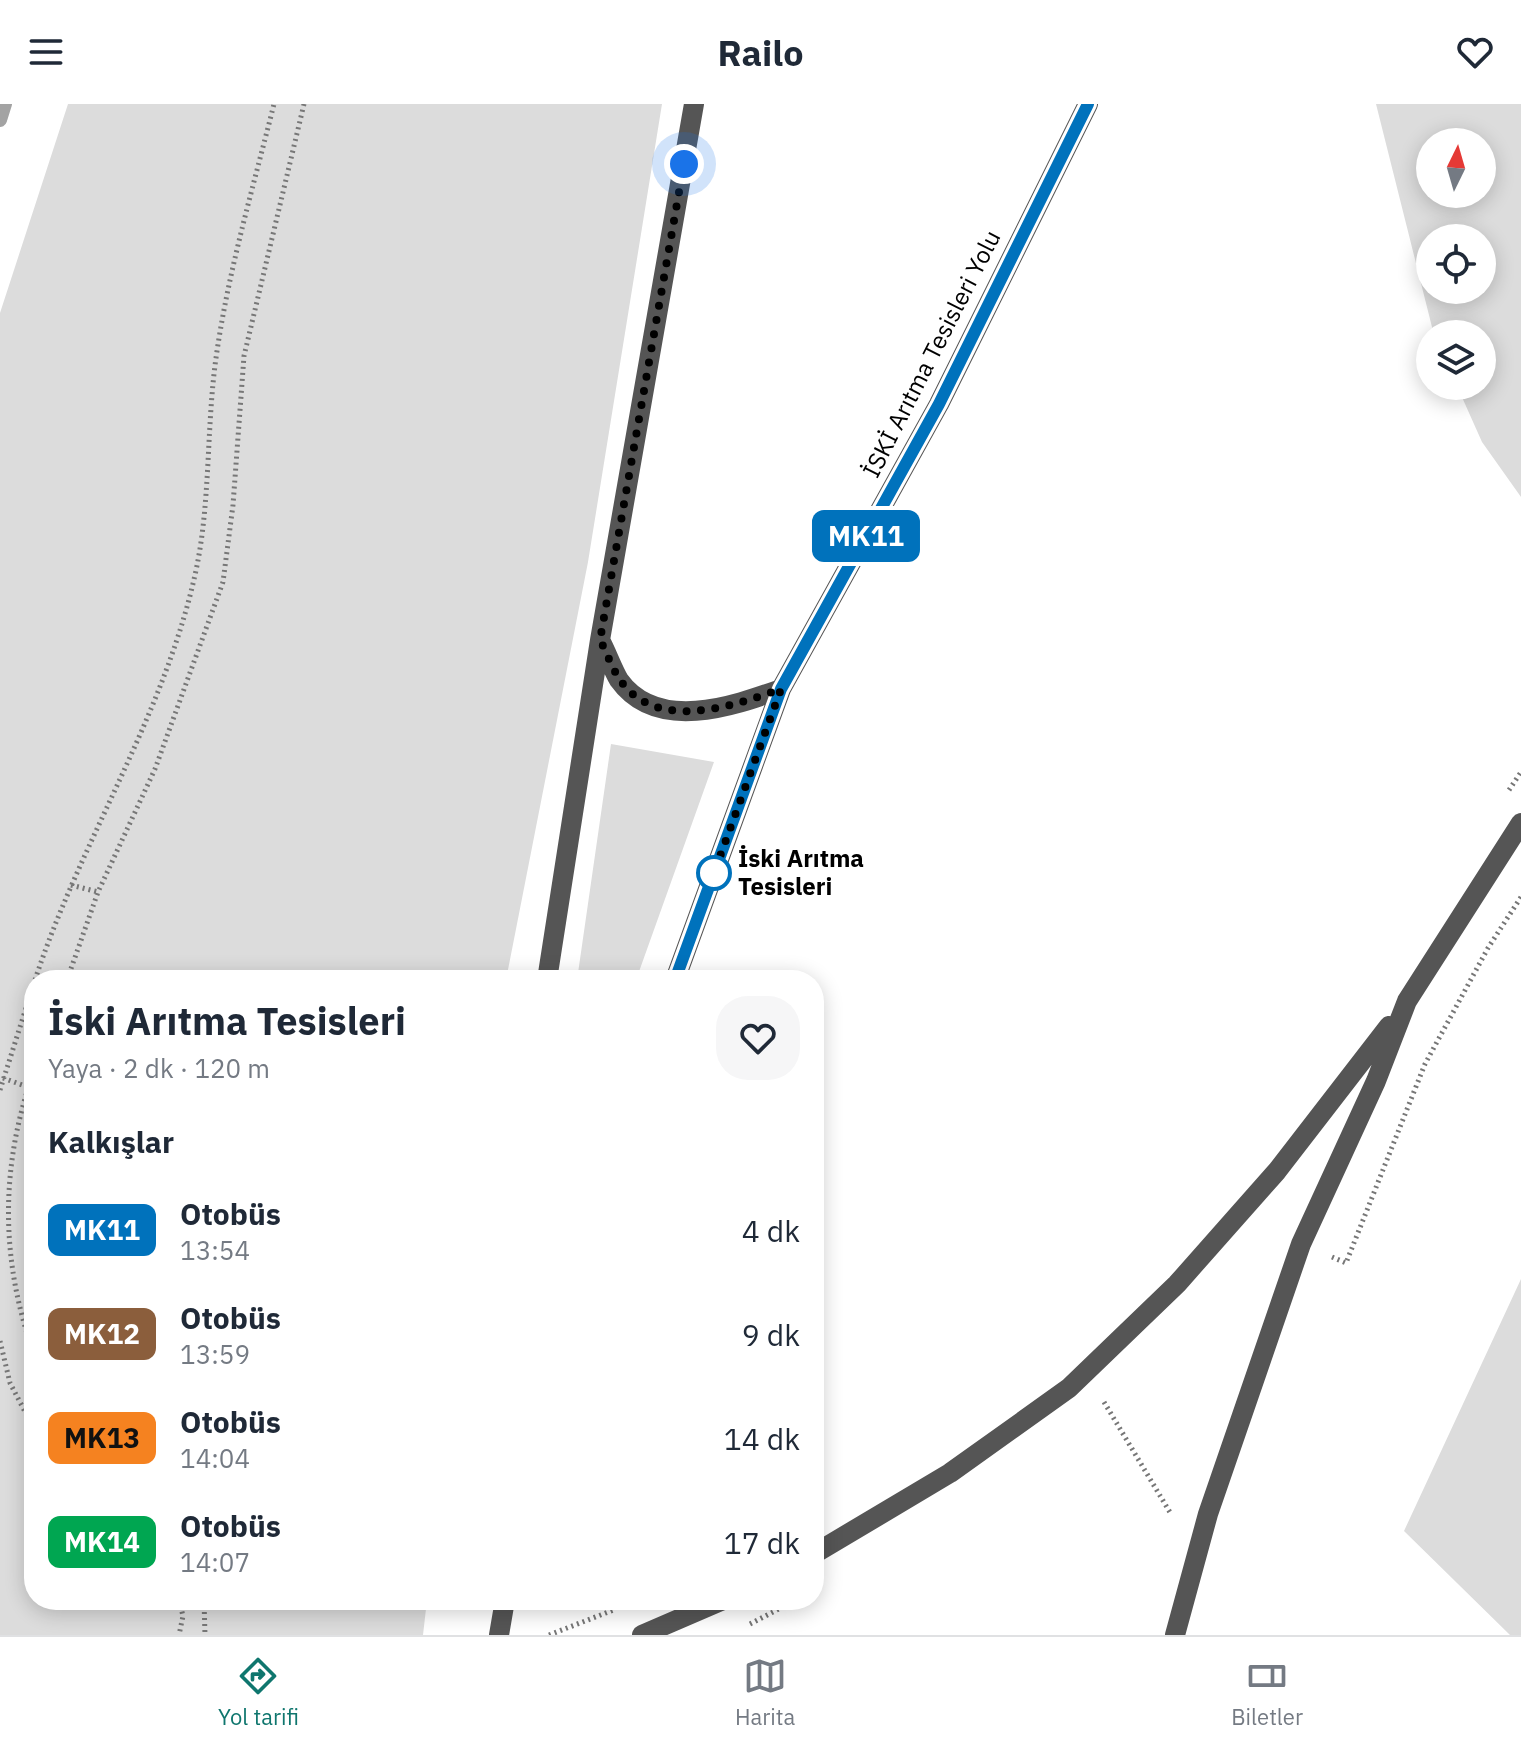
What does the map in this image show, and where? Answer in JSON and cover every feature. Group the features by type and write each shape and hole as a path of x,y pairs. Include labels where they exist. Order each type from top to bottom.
{"street":[{"path":"549,970 600,640 694,104"},
{"name":"İSKİ Arıtma Tesisleri Yolu","path":"679,970 781,689 939,404 1088,104"},
{"path":"600,640 620,681 645,701 681,713 716,709 781,689"},
{"path":"824,1548 950,1473 1069,1388 1177,1284 1277,1171 1407,1001 1521,823"},
{"path":"1175,1635 1196,1557 1301,1244 1376,1081 1407,1001"},
{"path":"499,1635 503,1610"},
{"path":"642,1635 700,1610"}],"path":[{"path":"39,970 71,885 140,736 172,650 195,574 212,427 216,360 274,104"},
{"path":"71,970 98,892 155,769 223,582 233,505 244,356 304,104"},
{"path":"1505,797 1521,772"},
{"path":"71,885 98,892"},
{"path":"1346,1263 1425,1064 1488,948 1521,897"},
{"path":"0,1090 24,1013"},
{"path":"3,1078 24,1086"},
{"path":"24,1106 6,1190 15,1299 24,1325"},
{"path":"0,1341 10,1383 24,1410"},
{"path":"1104,1401 1196,1557"},
{"path":"179,1635 182,1610"},
{"path":"204,1610 205,1635"},
{"path":"549,1635 613,1610"},
{"path":"741,1628 776,1610"}],"shaded area":[{"path":"68,104 662,104 588,562 508,970 24,970 24,1610 426,1610 423,1635 0,1635 0,313"},
{"path":"1376,104 1521,104 1521,497 1482,442 1463,400 1496,400 1496,320 1430,320 1426,304 1496,304 1496,224 1416,224 1416,263"},
{"path":"611,744 714,762 640,970 578,970"},
{"path":"1521,1279 1521,1635 1510,1635 1404,1531"}],"waterway":[{"path":"0,120 5,104"}],"bus line":[{"name":"MK11","path":"679,970 781,689 939,404 1088,104"}],"place":[{"name":"İski Arıtma Tesisleri","path":"714,873"}],"route":[{"path":"684,164 600,640 620,681 645,701 681,713 716,709 781,689 714,873"}]}
